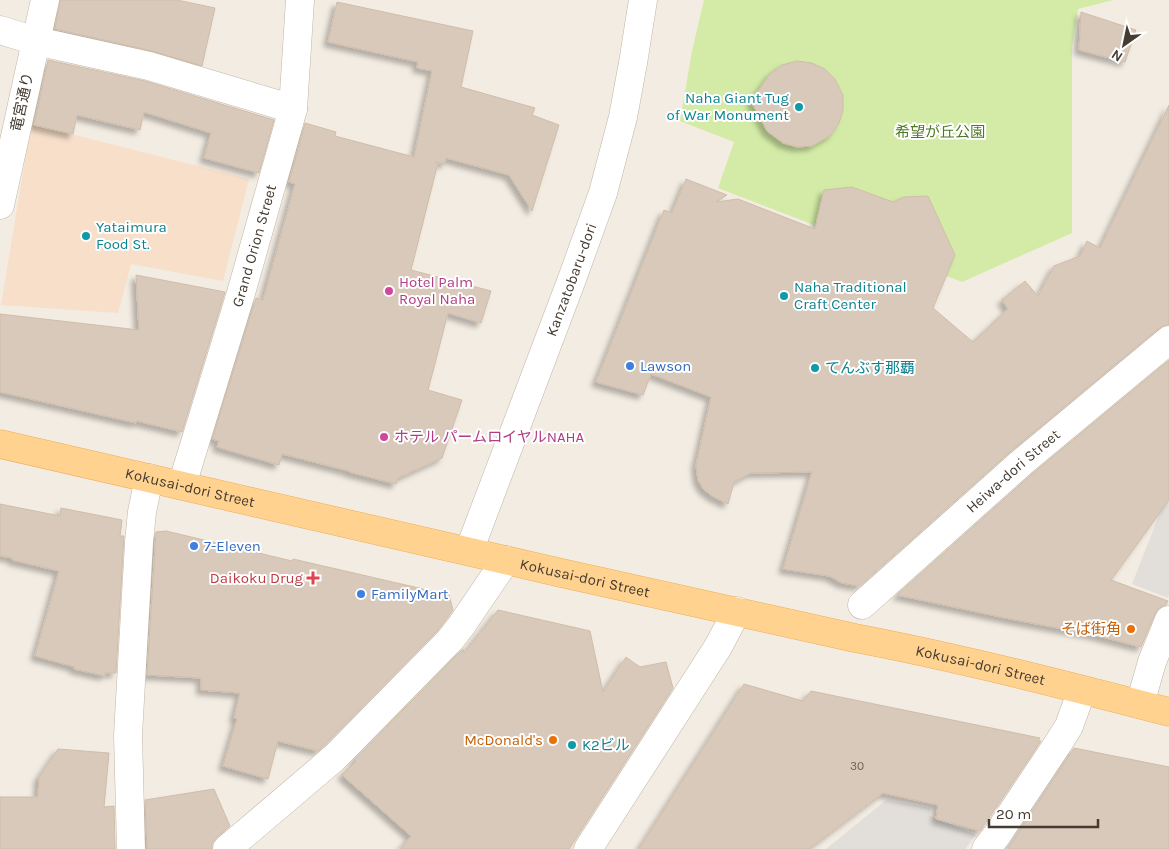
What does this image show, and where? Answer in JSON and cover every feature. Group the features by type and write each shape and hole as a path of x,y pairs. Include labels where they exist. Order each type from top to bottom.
{"main road":[{"name":"Kokusai-dori Street","path":"0,444 737,612 898,646 1169,712"}],"street":[{"name":"竜宮通り","path":"0,205 44,0"},
{"name":"Grand Orion Street","path":"182,485 241,293 293,109 300,0"},
{"name":"Kanzatobaru-dori","path":"469,551 572,279 602,193 623,117 643,0"},
{"path":"0,30 36,41 149,66 293,109"},
{"name":"Heiwa-dori Street","path":"862,605 1021,462 1169,340"},
{"path":"131,849 128,735 139,542 142,512 149,478"},
{"path":"227,849 334,758 450,640 506,560"},
{"path":"588,849 708,664 737,612"},
{"path":"1140,704 1152,662 1169,620"},
{"path":"986,849 1069,726 1082,690"}],"shaded area":[{"path":"31,124 249,179 223,281 131,264 118,313 1,305"},
{"path":"1165,500 1169,501 1168,598 1132,584"},
{"path":"886,800 930,808 930,816 976,835 965,849 826,849"}],"green space":[{"name":"希望が丘公園","path":"704,0 1113,0 1078,9 1072,47 1072,233 962,282 718,188 734,142 680,121 692,51"}],"building":[{"path":"60,0 177,0 215,8 202,66 152,51 55,29"},
{"path":"337,2 473,31 461,87 535,108 532,115 559,125 532,211 509,175 446,158 445,164 435,162 438,163 411,270 491,291 481,323 448,313 428,390 462,400 442,458 398,478 396,484 282,454 279,465 217,447 219,441 212,439 256,298 263,300 295,184 289,182 305,123 336,132 335,136 414,157 432,71 417,68 418,62 328,42"},
{"path":"1081,12 1136,30 1125,62 1079,50"},
{"path":"48,60 145,81 274,120 259,173 204,158 211,133 144,112 140,130 77,115 73,134 34,125"},
{"path":"797,61 812,63 825,69 835,79 843,95 843,110 839,123 831,135 812,146 797,147 783,143 767,131 751,101 770,74 782,65"},
{"path":"1169,105 1169,325 1159,328 1011,451 859,586 842,583 829,576 783,569 812,472 751,473 734,482 728,504 703,489 698,480 696,465 711,397 651,374 643,395 596,382 664,210 672,213 686,179 727,195 716,202 738,199 815,229 824,190 852,187 893,202 904,197 928,196 955,255 933,308 973,342 1008,309 1002,300 1025,281 1038,296 1054,266 1080,256 1087,241 1100,248"},
{"path":"136,275 225,292 182,432 0,392 0,314 139,330"},
{"path":"1169,360 1169,500 1111,580 1168,601 1155,614 1141,647 1090,634 897,595 1031,475"},
{"path":"0,504 60,516 61,508 122,520 120,536 124,536 116,673 105,673 105,676 74,669 75,667 35,656 59,571 0,556"},
{"path":"166,531 449,595 453,610 438,630 318,751 278,741 268,779 223,766 237,719 234,718 240,693 201,690 201,678 147,675 156,532"},
{"path":"498,610 590,631 603,692 626,657 640,667 666,662 673,688 569,849 400,849 411,836 342,775 356,761 354,760 463,649 464,653"},
{"path":"744,684 803,701 811,691 1040,738 1038,741 1041,741 980,831 936,819 938,805 883,793 809,849 639,849"},
{"path":"1074,748 1169,767 1169,849 1008,849"},
{"path":"58,749 109,753 104,807 114,806 115,849 0,849 0,797 38,797 39,777"},
{"path":"214,789 230,826 212,843 212,849 147,849 145,800"}],"place":[{"name":"Naha Giant Tug of War Monument","path":"799,107"},
{"name":"Yataimura Food St.","path":"86,236"},
{"name":"Hotel Palm Royal Naha","path":"389,291"},
{"name":"Naha Traditional Craft Center","path":"784,296"},
{"name":"Lawson","path":"630,366"},
{"name":"てんぶす那覇","path":"815,368"},
{"name":"ホテル パームロイヤルNAHA","path":"384,437"},
{"name":"7-Eleven","path":"194,546"},
{"name":"Daikoku Drug","path":"313,578"},
{"name":"FamilyMart","path":"361,594"},
{"name":"そば街角","path":"1131,629"},
{"name":"McDonald's","path":"553,740"},
{"name":"K2ビル","path":"572,745"}]}
